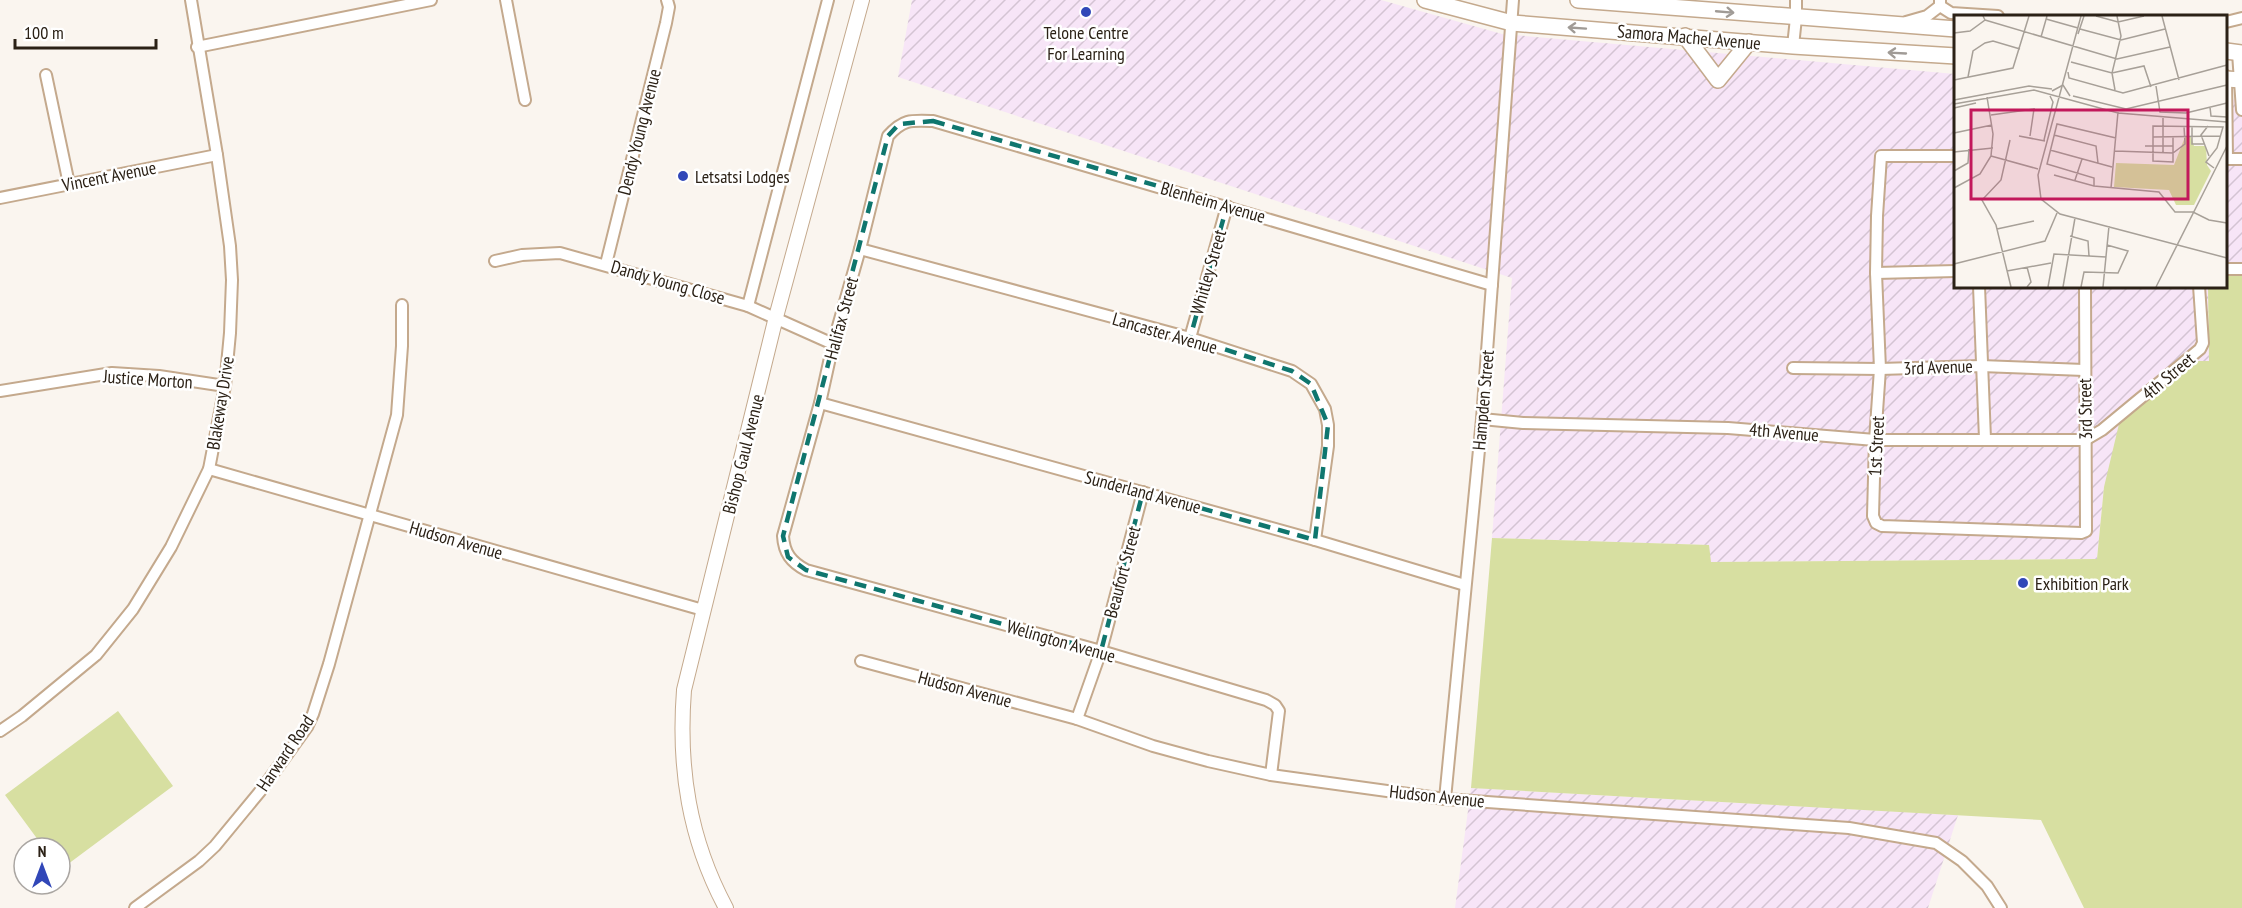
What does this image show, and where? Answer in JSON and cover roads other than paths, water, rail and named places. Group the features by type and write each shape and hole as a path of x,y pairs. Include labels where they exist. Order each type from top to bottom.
{"highway":[{"name":"Samora Machel Avenue","path":"1425,0 1512,23 1793,46 1954,56"},
{"name":"Samora Machel Avenue","path":"1578,0 1954,29"},
{"path":"1685,36 1718,80 1749,42"}],"main road":[{"name":"Bishop Gaul Avenue","path":"726,908 713,884 694,833 683,765 684,690 776,317 862,0"}],"street":[{"name":"Blakeway Drive","path":"0,730 31,709 96,655 134,609 187,518 209,470 225,386 232,280 230,246 217,155 197,47 191,0"},
{"path":"197,47 431,0"},
{"path":"506,0 525,100"},
{"name":"Dendy Young Avenue","path":"606,264 666,23 669,7 667,0"},
{"path":"748,306 828,0"},
{"name":"Hampden Street","path":"1445,799 1482,419 1513,0"},
{"path":"1793,46 1796,0"},
{"path":"1896,25 1927,16 1940,3 1951,13 1982,15"},
{"path":"2227,22 2242,18"},
{"path":"2227,146 2235,52"},
{"path":"46,75 69,184"},
{"path":"2232,79 2242,110"},
{"name":"Halifax Street","path":"783,548 783,536 820,403 833,344 860,249 888,136 899,124 914,120 933,121"},
{"name":"Blenheim Avenue","path":"933,121 1492,285"},
{"name":"Vincent Avenue","path":"0,198 217,155"},
{"name":"1st Street","path":"1954,156 1881,156 1876,273 1880,369 1873,516 1876,523 1882,526 2081,533 2086,531"},
{"name":"Whitley Street","path":"1190,338 1227,206"},
{"name":"Lancaster Avenue","path":"860,249 1190,338 1292,371 1311,384 1325,409 1328,425 1328,446 1315,540"},
{"name":"Dandy Young Close","path":"495,261 522,255 560,253 606,264 748,306 833,344"},
{"path":"1876,273 1954,271"},
{"path":"1979,288 1985,439"},
{"name":"3rd Street","path":"2085,288 2086,531"},
{"name":"4th Street","path":"2085,440 2102,430 2200,349 2203,343 2199,288"},
{"name":"Harward Road","path":"135,908 199,861 215,846 262,789 307,727 313,714 371,516 397,415 402,346 402,305"},
{"name":"3rd Avenue","path":"1792,369 1981,366 2084,370"},
{"name":"Justice Morton","path":"0,391 112,373 159,376 225,386"},
{"name":"Sunderland Avenue","path":"820,403 1315,540 1465,585"},
{"name":"4th Avenue","path":"1482,419 1523,423 1728,428 1875,440 2085,440"},
{"name":"Hudson Avenue","path":"209,470 703,610"},
{"name":"Beaufort Street","path":"1077,719 1101,651 1143,492"},
{"name":"Welington Avenue","path":"783,548 796,565 806,570 1101,651 1266,700 1275,705 1279,711 1280,720 1271,775"},
{"name":"Hudson Avenue","path":"861,661 1077,719 1164,749 1271,775 1445,799 1849,828 1936,843 1962,861 1987,886 2001,908"}],"place":[{"name":"Telone Centre For Learning","path":"1086,12"},
{"name":"Letsatsi Lodges","path":"683,176"},
{"name":"Exhibition Park","path":"2023,583"}]}
